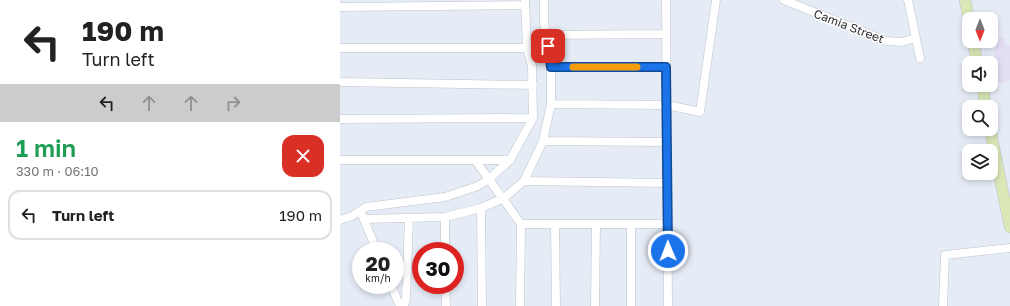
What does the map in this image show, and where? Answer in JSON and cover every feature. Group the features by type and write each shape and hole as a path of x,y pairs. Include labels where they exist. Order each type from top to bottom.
{"main road":[{"path":"965,0 967,12"},
{"path":"992,136 1007,199 1010,227"}],"street":[{"path":"364,219 445,217 481,208 504,198 524,181 543,141 550,104 551,67 544,22 544,0"},
{"path":"666,0 668,306"},
{"path":"550,104 667,105 700,112 716,0"},
{"name":"Camia Street","path":"784,0 886,41 901,42 916,38"},
{"path":"908,0 920,58"},
{"path":"340,7 525,3 527,48 532,66 533,85 533,118 510,160 489,179 478,186 445,197 366,207 352,216 340,220"},
{"path":"546,35 666,34"},
{"path":"340,48 527,48"},
{"path":"551,67 666,67"},
{"path":"340,82 533,85"},
{"path":"340,118 533,118"},
{"path":"543,141 667,142"},
{"path":"340,160 510,160"},
{"path":"475,160 504,198 521,224 520,306"},
{"path":"524,181 667,183"},
{"path":"481,208 482,306"},
{"path":"360,211 373,242"},
{"path":"445,217 445,242"},
{"path":"404,306 406,298 409,218"},
{"path":"521,224 667,224"},
{"path":"556,224 556,306"},
{"path":"595,306 596,224"},
{"path":"631,224 631,306"},
{"path":"943,306 946,255 1010,248"},
{"path":"395,294 400,306"},
{"path":"445,294 446,306"}],"shaded area":[{"path":"998,38 1005,38 1005,45 1010,45 1010,80 998,83 998,56 994,56 996,48 998,48"}],"slow traffic":[{"path":"573,67 637,67"}],"route":[{"path":"548,46 551,67 666,67 668,251"}]}
